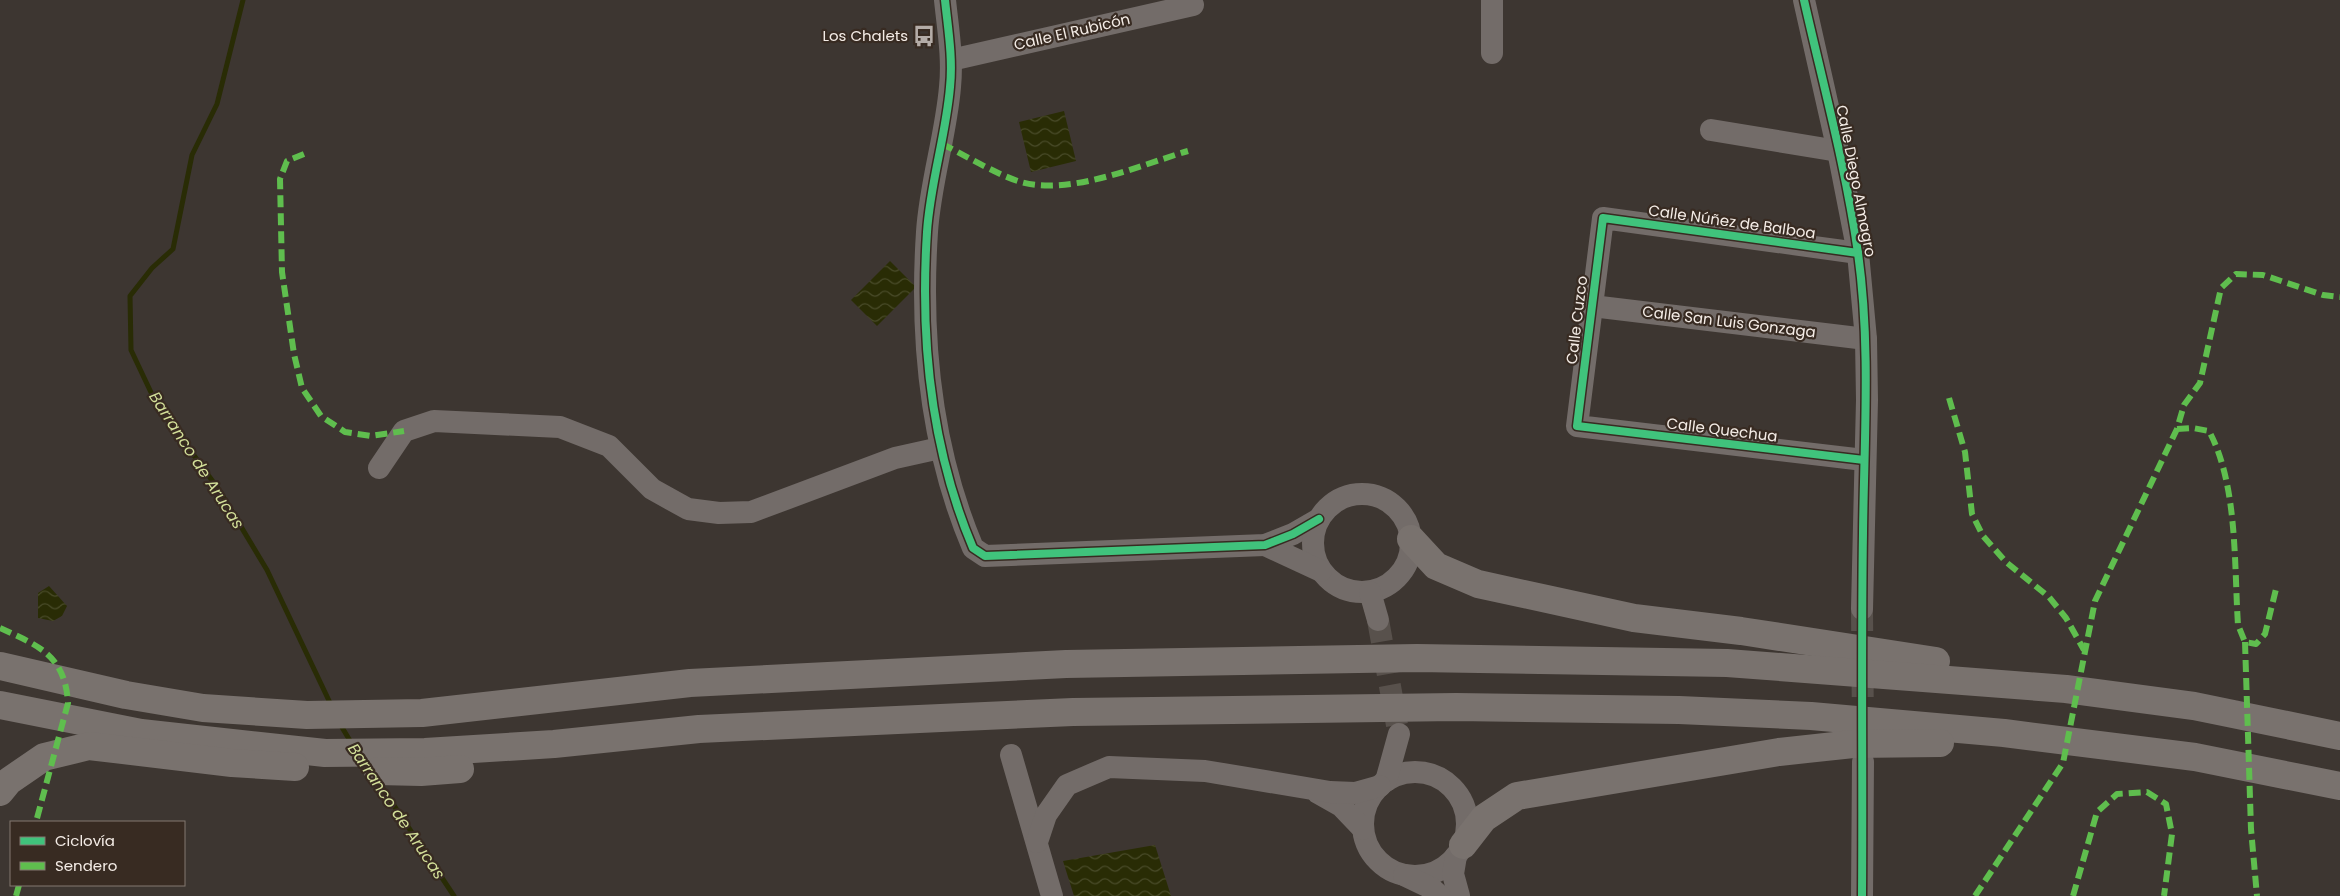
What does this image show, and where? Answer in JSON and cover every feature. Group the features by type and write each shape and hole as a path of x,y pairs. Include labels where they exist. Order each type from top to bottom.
{"highway":[{"path":"1411,539 1436,566 1478,584 1634,618 1741,631 2066,688 2194,706 2340,736"},
{"path":"8,666 126,696 203,708 307,715 422,713 690,682 1075,664 1417,658 1727,663 2011,678"},
{"path":"0,705 144,743"},
{"path":"0,792 9,781 44,757 89,746 144,743 325,752 424,752 549,745 699,729 1073,712 1251,708 1456,707 1678,710 1811,716 2010,740 2043,750 2114,747 2195,757 2340,786"},
{"path":"1460,850 1484,818 1517,796 1779,752 1852,744 2010,740"}],"street":[{"path":"945,0 951,60 950,87 927,231 926,358 940,448 973,548 985,556 1265,545 1293,534 1318,519"},
{"path":"1492,0 1492,53"},
{"name":"Calle Diego Almagro","path":"1804,0 1838,151 1858,253 1866,339 1867,400 1864,460 1862,609"},
{"name":"Calle El Rubicón","path":"951,60 1193,5"},
{"path":"1711,130 1838,151"},
{"name":"Calle Núñez de Balboa","path":"1603,218 1858,253"},
{"name":"Calle Cuzco","path":"1577,426 1603,218"},
{"name":"Calle San Luis Gonzaga","path":"1592,306 1866,339"},
{"path":"380,468 404,431 434,421 560,427 609,446 652,489 688,509 719,513 751,512 895,458 940,448"},
{"name":"Calle Quechua","path":"1577,426 1864,460"},
{"path":"1357,494 1372,495 1387,501 1399,510 1407,524 1411,539 1407,560 1396,579 1384,587 1370,592 1356,592 1330,582 1321,571 1315,559 1312,546 1313,532 1318,519 1328,507 1342,498 1357,494"},
{"path":"1265,545 1321,571"},
{"path":"1370,592 1378,620"},
{"path":"1424,773 1412,759 1399,734 1383,783 1370,798 1364,813 1363,830 1368,845 1376,859 1388,869 1431,888 1440,896"},
{"path":"1011,755 1052,896"},
{"path":"1862,896 1863,762"},
{"path":"1037,842 1046,815 1067,785 1109,767 1205,771 1313,790 1355,793 1383,783 1398,775 1424,773 1446,782 1462,800 1466,814 1467,830 1453,874 1459,896"},
{"path":"1313,790 1341,806 1363,830"},
{"path":"1404,875 1418,876 1433,873 1446,866 1460,850"}],"water":[{"path":"1064,111 1076,161 1031,172 1019,122"},
{"path":"890,261 916,287 877,326 851,300"},
{"path":"49,586 67,606 62,616 53,621 38,618 38,593"},
{"path":"1155,845 1171,896 1074,896 1063,861"}],"waterway":[{"name":"Barranco de Arucas","path":"243,0 217,104 192,155 173,249 152,268 130,296 131,350 156,403 219,490 267,570 332,707"},
{"name":"Barranco de Arucas","path":"340,724 352,744"},
{"name":"Barranco de Arucas","path":"377,780 454,896"}],"tunnel":[{"path":"1862,609 1863,736"},
{"path":"1378,620 1397,725"}],"marked path":[{"path":"942,144 1012,179 1041,185 1061,185 1105,177 1188,151"},
{"path":"304,154 287,161 280,179 282,272 294,354 302,388 321,416 345,432 371,436 404,431"},
{"path":"1975,896 2063,763 2095,601 2177,429 2184,405 2200,383 2221,288 2236,274 2263,275 2323,295 2340,297"},
{"path":"1949,398 1965,452 1972,514 1983,536 2006,562 2049,597 2066,618 2084,650"},
{"path":"2177,429 2193,428 2209,431 2218,452 2230,500 2235,551 2238,625 2245,642 2256,644 2265,634 2277,585"},
{"path":"0,628 48,654 62,674 66,687 68,703 36,821"},
{"path":"2245,642 2251,829 2257,896"},
{"path":"2073,896 2097,812 2117,794 2147,792 2166,804 2172,834 2164,896"},
{"path":"16,896 19,886"}],"cycle path":[{"path":"945,0 950,44 951,76 927,232 925,272 927,353 938,433 947,472 973,548 985,556 1265,545 1293,534 1319,519"},
{"path":"1804,0 1847,189 1862,288 1866,358 1862,578 1862,896"},
{"path":"1858,253 1603,218 1577,426 1864,460"}],"place":[{"name":"Los Chalets","path":"924,36"}]}
